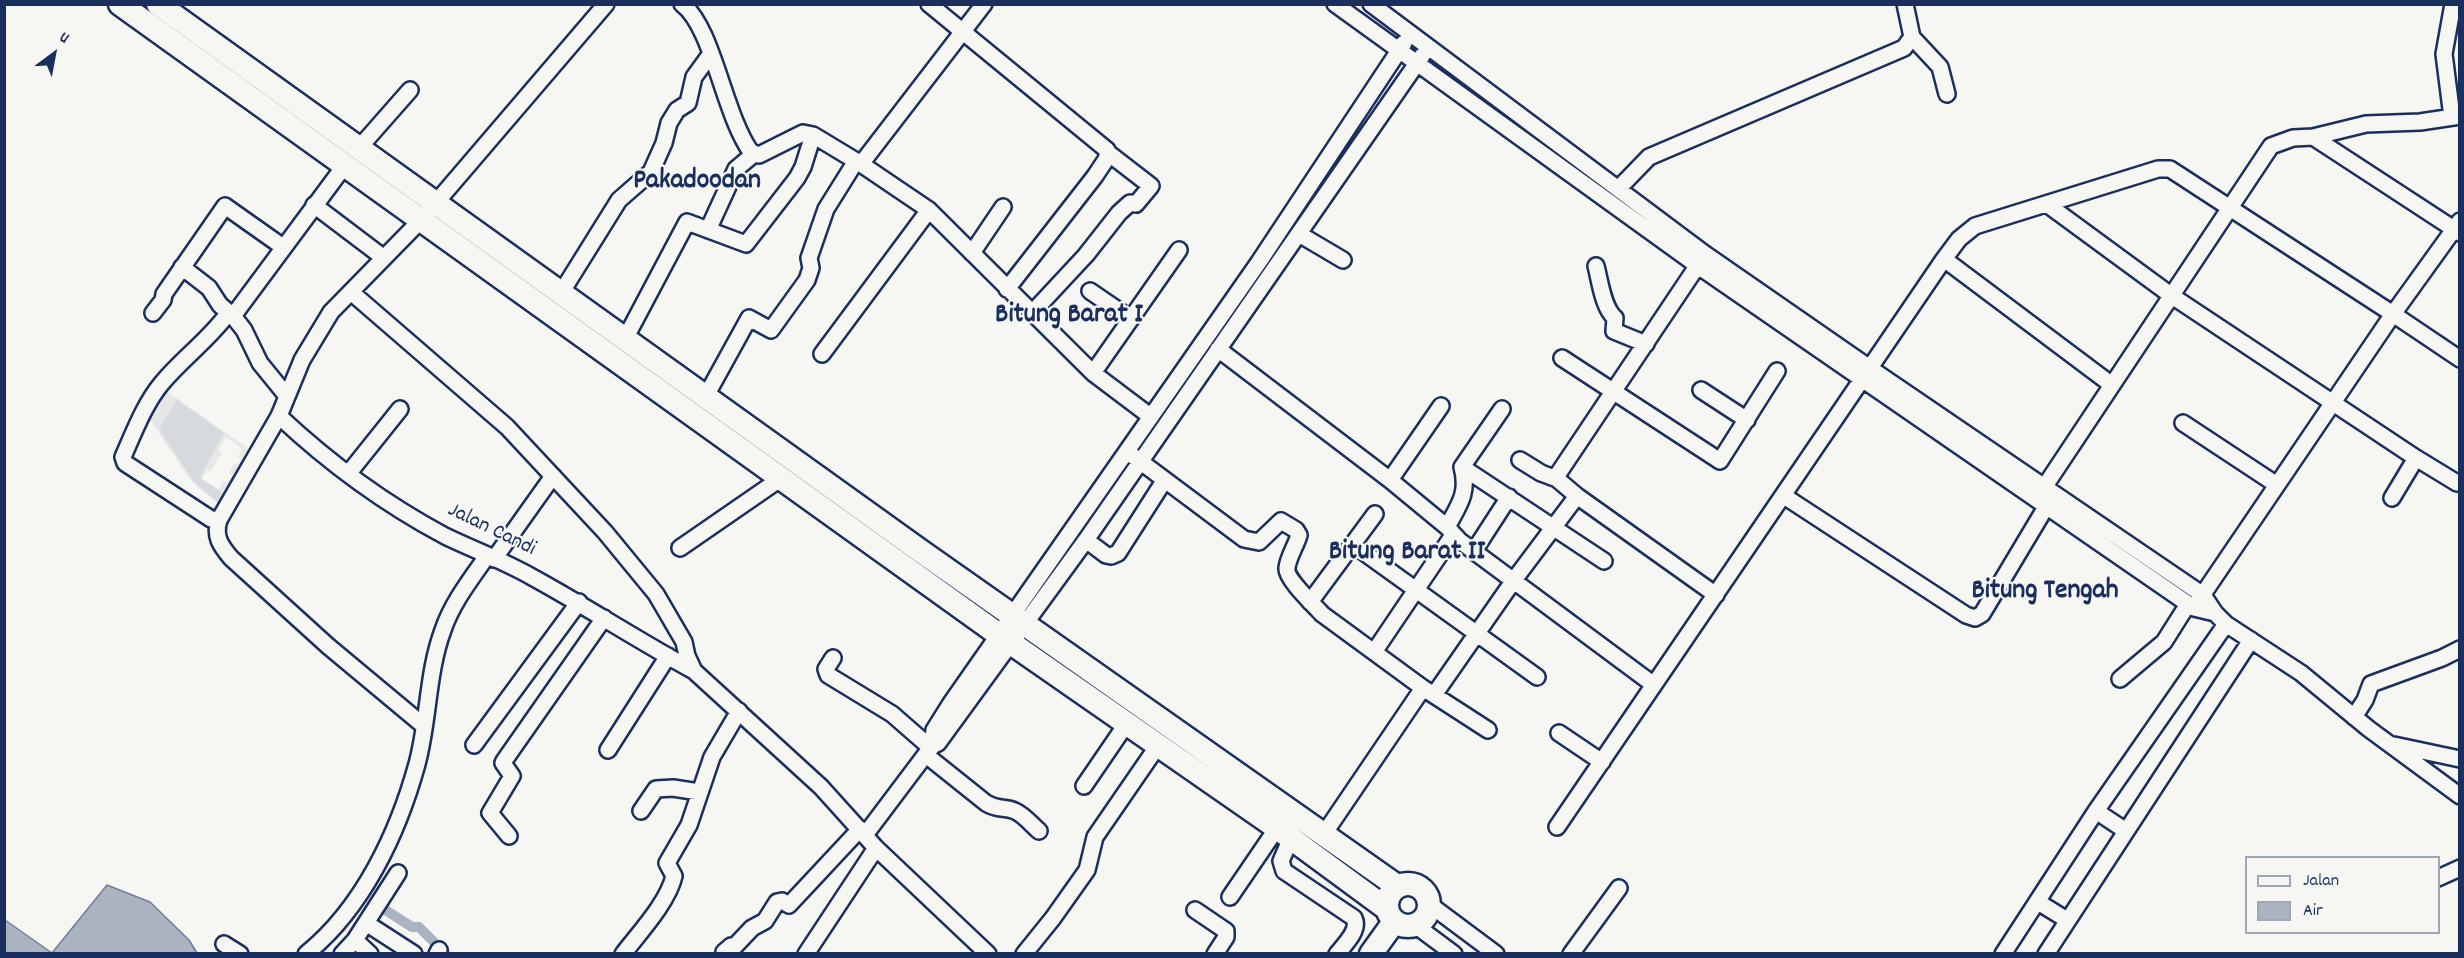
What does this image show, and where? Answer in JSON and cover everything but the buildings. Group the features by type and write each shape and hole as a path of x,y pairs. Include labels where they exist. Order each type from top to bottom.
{"highway":[{"path":"120,4 198,47 429,211 780,479 1005,639 1159,744 1185,749 1324,834 1397,886"},
{"path":"158,4 198,47"},
{"path":"429,211 561,293 1019,620 1185,749 1284,833 1399,919 1424,919 1429,904 1426,895 1418,886 1407,884 1397,886 1388,897 1399,919"},
{"path":"1371,954 1399,919"}],"street":[{"path":"424,726 328,646 231,558 218,539 216,530 219,520 279,416 302,360 322,325 429,211 606,4"},
{"path":"682,4 697,21 735,124 747,147 754,154 759,155 795,135 804,133 813,135 859,162 929,210 1093,373 1150,416"},
{"path":"928,4 1151,186 1136,204 1130,203 1119,213 1086,255 1032,313"},
{"path":"706,396 749,318 771,330 807,280 811,268 809,258 826,209 859,162 984,4"},
{"path":"1335,4 1867,375 2041,503 2221,618 2301,673 2354,717 2460,796"},
{"path":"1371,4 1619,188 1702,260"},
{"path":"1905,4 1912,37 1940,67 1947,94"},
{"path":"1784,496 1966,615 1975,618 1982,614 2041,503 2044,486 2232,208 2271,146 2293,138 2313,137 2366,124 2456,117 2444,54 2453,4"},
{"path":"1019,620 1126,450 1259,262 1411,34"},
{"path":"1619,188 1649,158 1890,56 1904,48 1912,37"},
{"path":"724,952 731,946 734,947 752,928 765,921 777,902 782,901 789,905 863,832 930,750 934,730 1019,620 1086,540 1428,46"},
{"path":"561,293 619,200 651,172 664,143 669,123 677,110 688,103 694,77 710,55"},
{"path":"233,316 352,156 410,90"},
{"path":"625,339 687,222 746,244 797,178 813,135"},
{"path":"2120,679 2164,642 2195,602 2393,314 2458,228 2313,137"},
{"path":"1007,289 1095,176 1107,158 1107,152"},
{"path":"708,230 736,169 754,154"},
{"path":"1327,162 1342,172"},
{"path":"1557,827 1944,259 1959,239 1975,226 2163,168 2179,174 2232,208 2460,359"},
{"path":"2048,205 2172,296 2457,483"},
{"path":"153,313 225,206 283,247"},
{"path":"314,206 384,258"},
{"path":"972,253 1003,207"},
{"path":"822,354 929,210"},
{"path":"1299,234 1343,260"},
{"path":"1093,373 1179,250"},
{"path":"1944,259 2112,384"},
{"path":"1557,479 1558,474 1702,260"},
{"path":"1259,262 1273,273"},
{"path":"1596,266 1611,315 1616,318 1614,331 1646,344"},
{"path":"182,267 209,288 220,305 233,316 246,333 265,370 286,395"},
{"path":"1090,291 1131,319"},
{"path":"351,292 507,427 605,532 652,588 684,642 694,671"},
{"path":"219,520 211,519 125,463 123,459 131,439 160,386 202,345 226,316 233,316"},
{"path":"1218,350 1390,480 1474,551 1654,686"},
{"path":"1562,358 1720,461 1777,371"},
{"path":"1867,375 2044,486 2195,602"},
{"path":"1701,390 1747,420"},
{"path":"1390,480 1441,406"},
{"path":"348,474 400,409"},
{"path":"1462,467 1502,409"},
{"name":"Jalan Candi","path":"279,416 348,474 409,516 518,569 579,602 694,671 821,787 876,848 988,954"},
{"path":"2183,423 2277,485"},
{"path":"1126,450 1164,481 1244,539 1258,542 1281,521 1296,530 1299,535 1287,565 1287,574 1310,602 1322,614 1374,652 1488,730"},
{"path":"2392,498 2416,458"},
{"path":"1520,460 1549,477 1557,479 1577,496 1716,595"},
{"path":"1462,467 1604,561"},
{"path":"1374,652 1450,531 1464,496 1466,480 1462,467"},
{"path":"306,954 333,929 371,878 388,842 417,764 432,672 444,627 463,591 553,476"},
{"path":"680,548 780,479"},
{"path":"1086,540 1106,555 1111,556 1118,553 1164,481"},
{"path":"1474,551 1509,497"},
{"path":"1324,834 1429,691 1476,634 1574,500"},
{"path":"1310,602 1376,514"},
{"path":"1362,551 1537,677"},
{"path":"474,745 579,602"},
{"path":"509,836 489,813 512,777 503,763 604,618"},
{"path":"2003,954 2221,618"},
{"path":"2046,954 2251,640"},
{"path":"2354,717 2365,700 2371,684 2460,649"},
{"path":"608,750 668,656"},
{"path":"833,658 826,669 828,675 892,714 986,803 995,808 1018,813 1039,831"},
{"path":"623,954 667,893 674,876 668,863 689,825 712,757 739,711"},
{"path":"1084,786 1127,723"},
{"path":"1559,732 1602,762"},
{"path":"2388,743 2460,759"},
{"path":"1024,954 1087,870 1092,857 1093,839 1159,744"},
{"path":"641,811 656,789 673,788 699,792"},
{"path":"2096,811 2126,831"},
{"path":"1230,897 1284,833"},
{"path":"1284,833 1281,861 1284,871 1354,918 1356,928 1337,954"},
{"path":"806,954 876,848"},
{"path":"2440,878 2460,868"},
{"path":"342,954 355,940 398,873"},
{"path":"1571,954 1619,888"},
{"path":"2038,902 2067,920"},
{"path":"1429,904 1496,954"},
{"path":"1195,910 1226,931 1226,937 1215,954"},
{"path":"1399,919 1454,954"},
{"path":"366,923 414,954"},
{"path":"355,940 370,954"},
{"path":"224,944 240,954"}],"shaded area":[{"path":"165,390 255,453 223,508 192,482 150,420","holes":["177,401 224,433 200,478","226,437 242,449 238,457 241,459 238,465 234,463 228,482 224,480 219,489 202,479 207,470 210,472 222,453 218,450"]},
{"path":"177,400 224,433 200,478 229,497 223,506 195,483 159,429"}],"water":[{"path":"107,885 150,902 189,940 197,953 52,953"},
{"path":"5,920 52,953 5,953"}],"waterway":[{"path":"374,906 376,904 412,927 419,927 446,954"}],"district":[{"name":"Pakadoodan","path":"697,183"},
{"name":"Bitung Barat I","path":"1069,317"},
{"name":"Bitung Barat II","path":"1407,554"},
{"name":"Bitung Tengah","path":"2045,593"}]}
